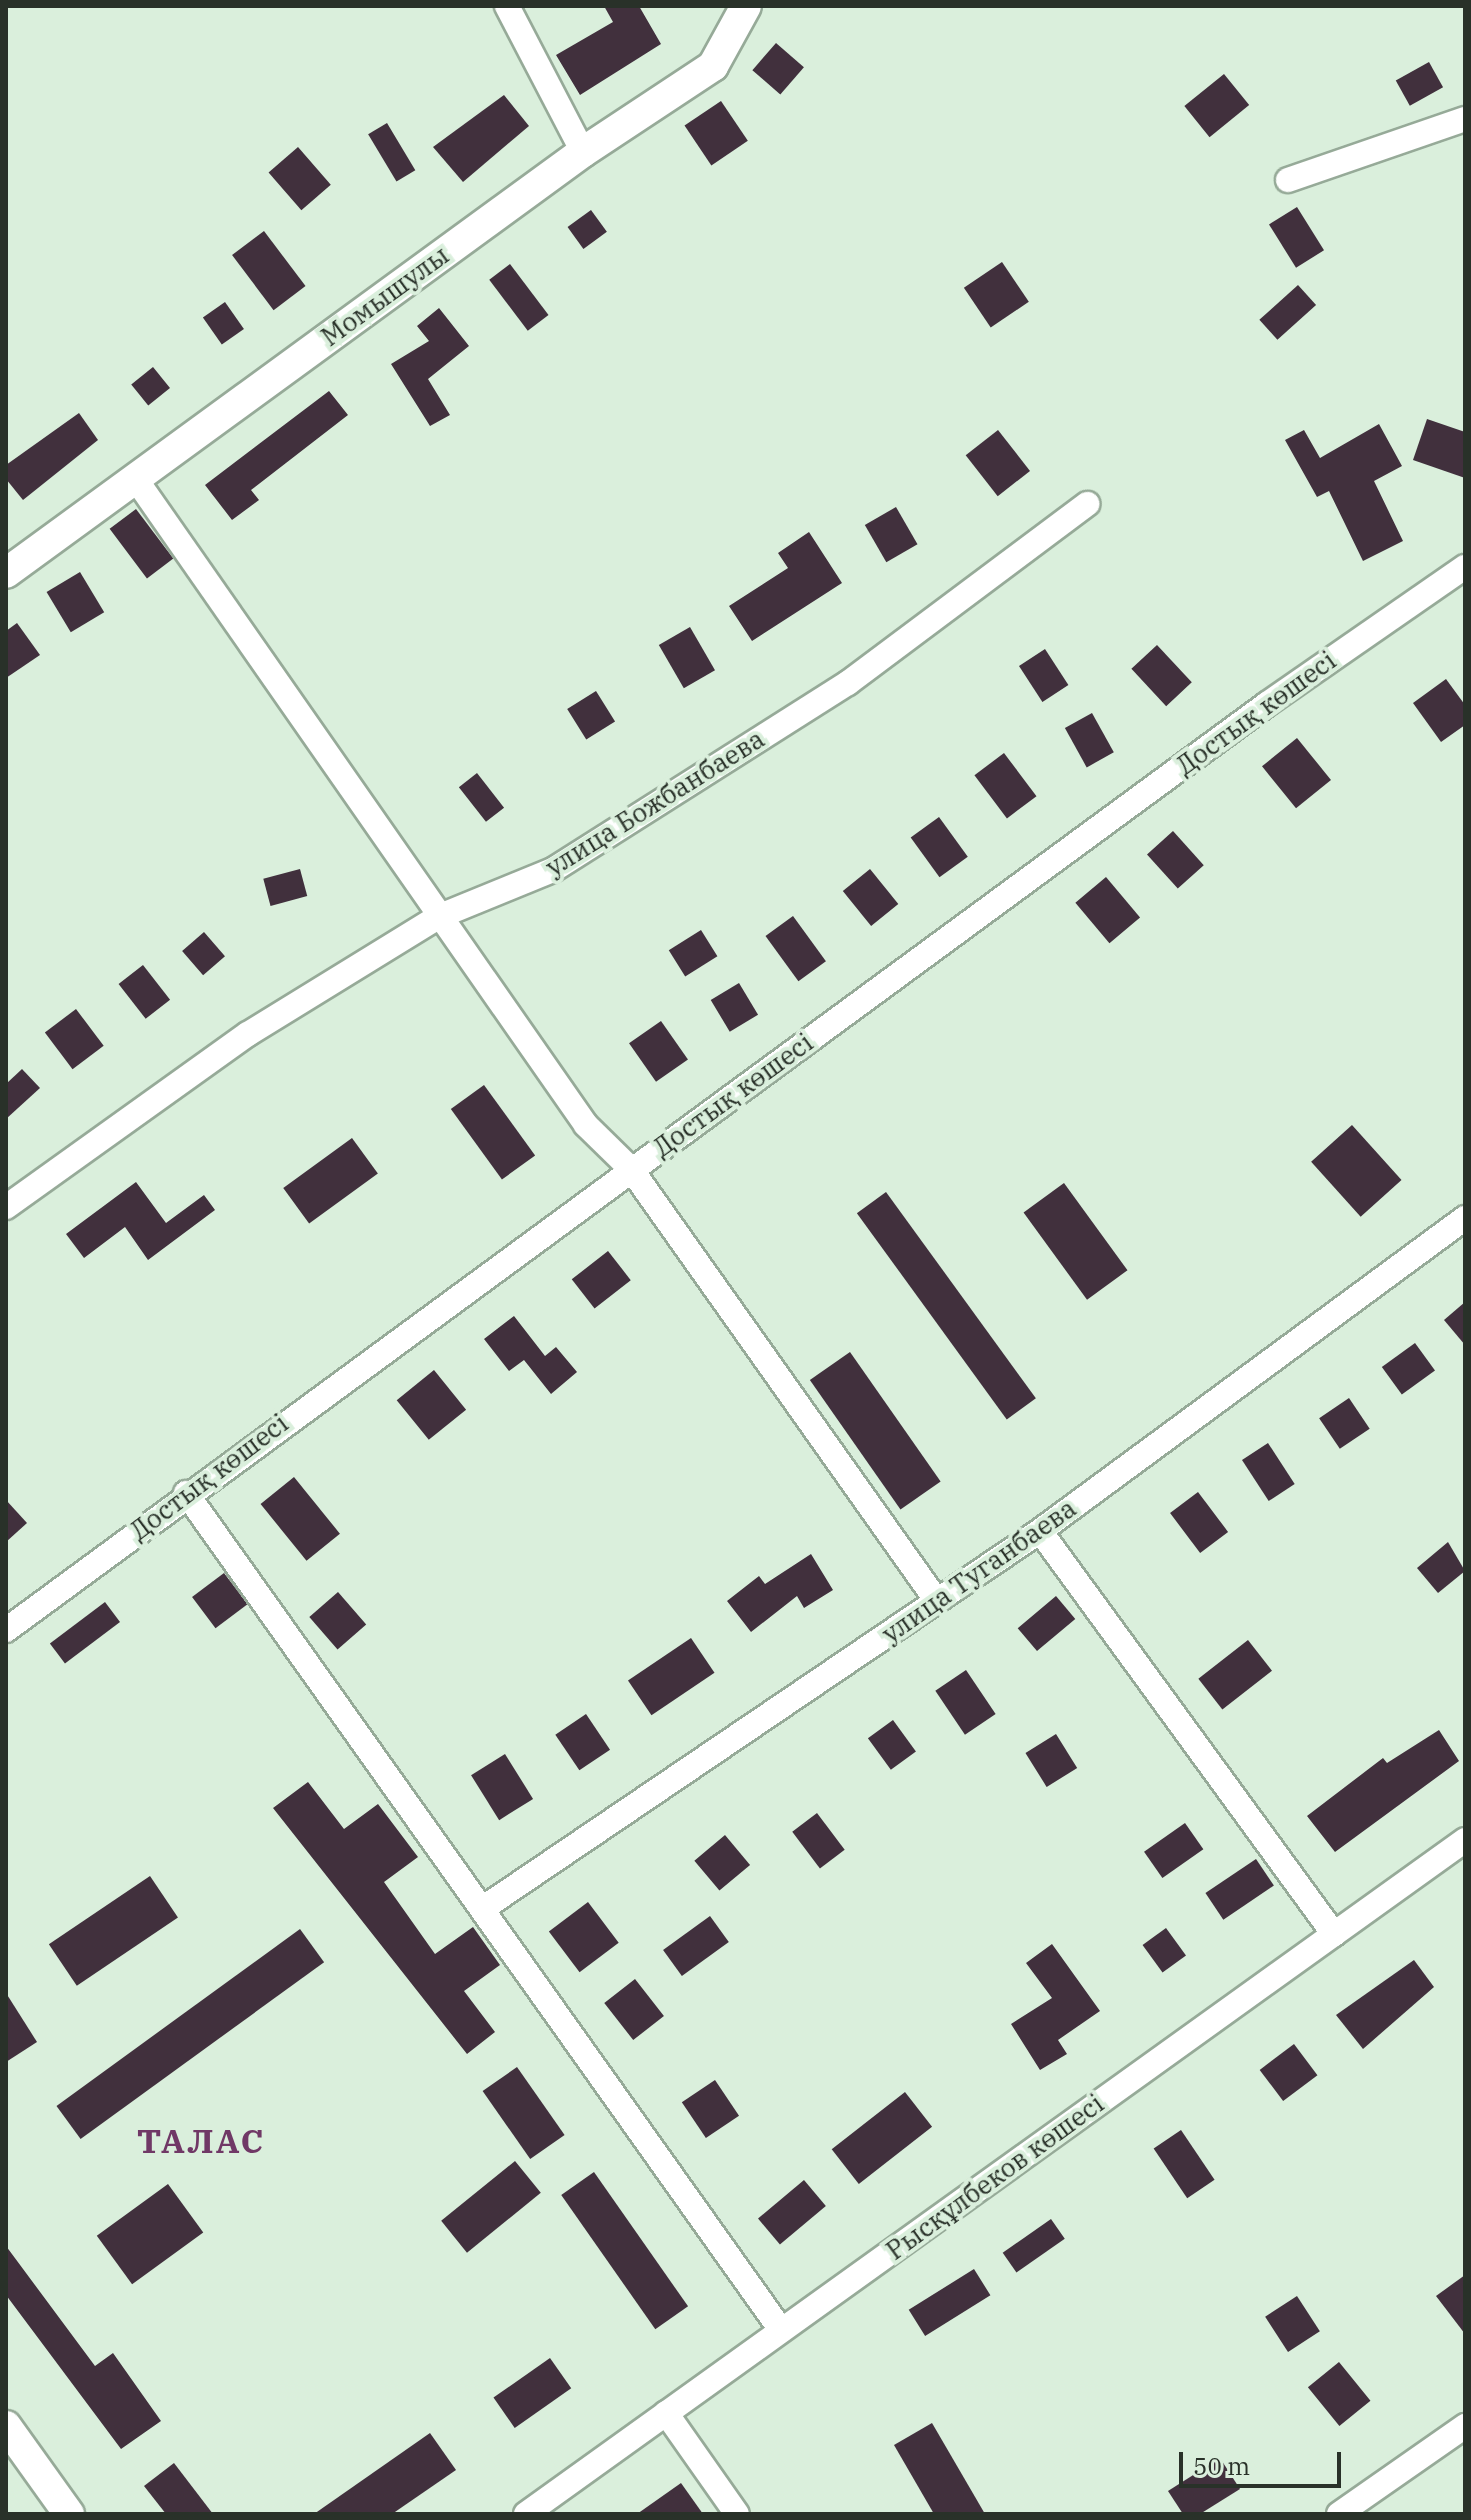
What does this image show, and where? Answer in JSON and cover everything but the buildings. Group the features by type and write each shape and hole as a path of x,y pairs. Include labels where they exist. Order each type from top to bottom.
{"street":[{"path":"507,6 583,152"},
{"name":"Момышулы","path":"6,573 583,152 713,66 746,6"},
{"path":"1288,180 1465,119"},
{"path":"135,478 586,1125 631,1169 937,1601"},
{"name":"улица Божбанбаева","path":"6,1207 248,1034 440,916 553,870 834,692 1087,504"},
{"name":"Достық көшесі","path":"6,1630 186,1493 1465,567"},
{"name":"улица Туганбаева","path":"482,1909 1040,1531 1465,1218"},
{"path":"186,1493 781,2330"},
{"path":"1040,1531 1334,1934"},
{"name":"Рысқұлбеков көшесі","path":"526,2514 1465,1840"},
{"path":"666,2413 737,2514"},
{"path":"6,2426 69,2514"},
{"path":"1339,2514 1465,2426"}],"district":[{"name":"ТАЛАС","path":"201,2141"}]}
